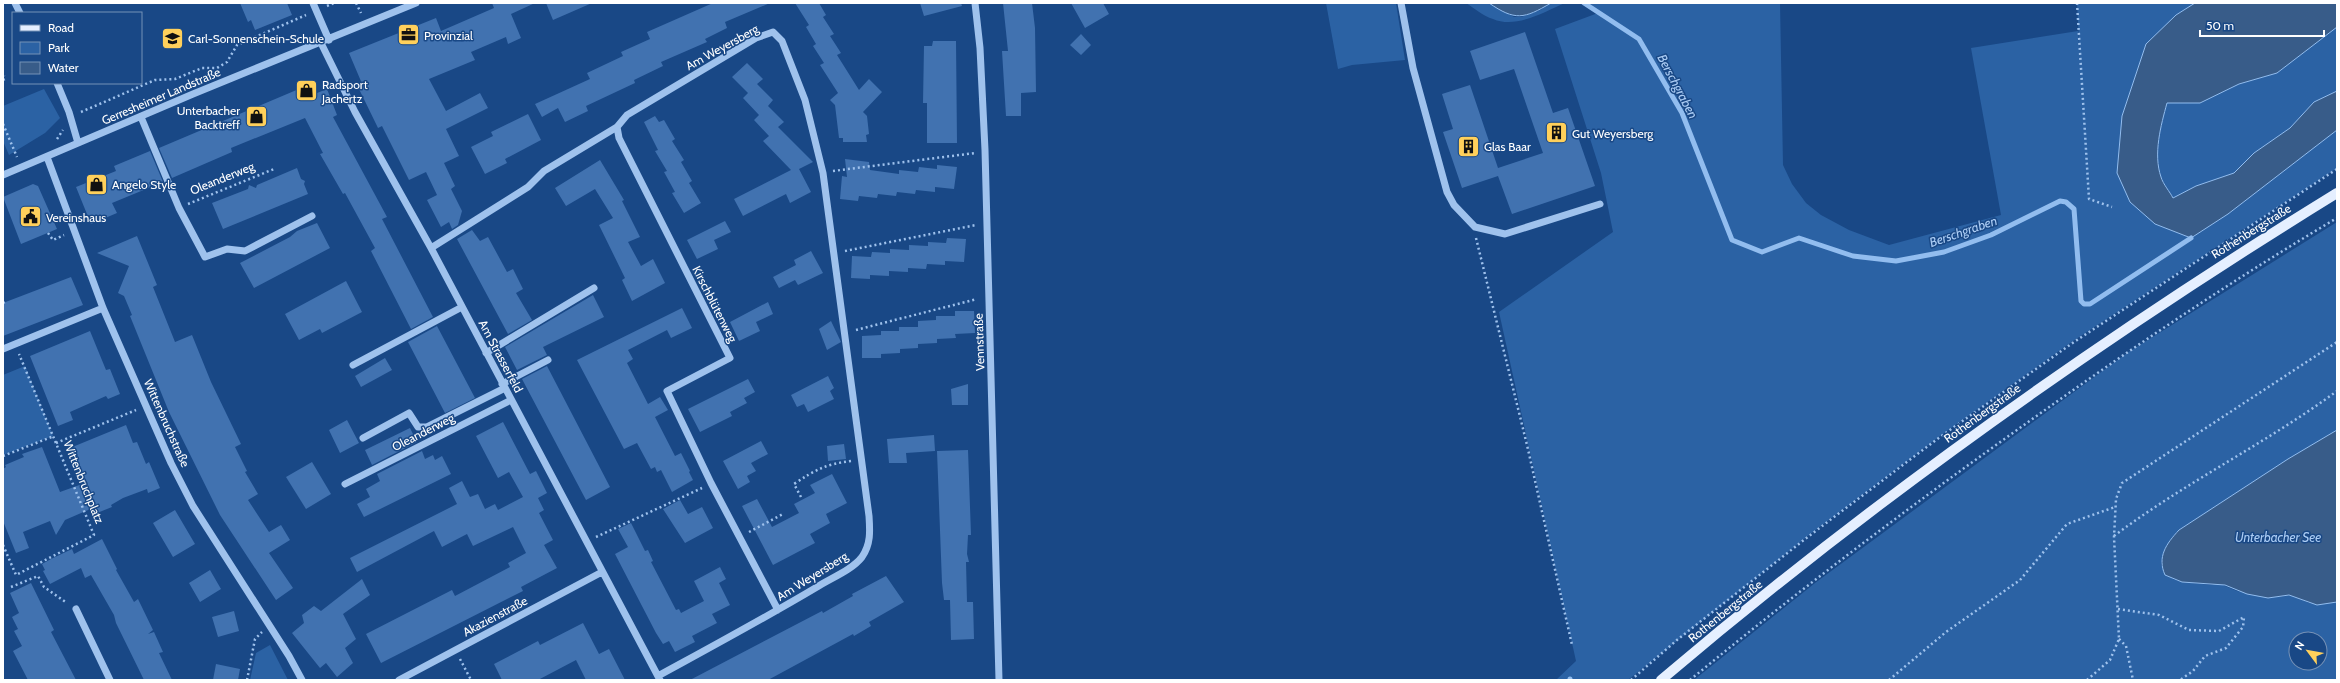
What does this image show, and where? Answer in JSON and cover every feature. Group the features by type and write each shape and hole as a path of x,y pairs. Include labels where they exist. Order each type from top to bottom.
{"main road":[{"name":"Rothenbergstraße","path":"1661,680 1822,548 2071,365 2247,248 2337,193"}],"street":[{"path":"15,3 20,12"},
{"path":"313,3 329,40"},
{"name":"Gerresheimer Landstraße","path":"3,175 48,157 78,142 416,3"},
{"name":"Vennstraße","path":"975,3 980,48 985,150 999,680"},
{"path":"1401,3 1413,68 1447,192 1454,205 1474,227 1505,234 1600,204"},
{"name":"Am Weyersberg","path":"617,127 627,115 756,38 773,32 782,41 805,100 823,173 870,532 868,545 861,557 849,567 778,610 659,678"},
{"name":"Am Strasserfeld","path":"321,43 355,112 431,248 659,678"},
{"path":"57,84 78,142"},
{"name":"Oleanderweg","path":"141,117 179,208 205,257 227,249 245,251 312,216"},
{"path":"431,248 528,187 544,171 617,127"},
{"name":"Kirschblütenweg","path":"617,127 619,138 730,358 668,391 711,483 778,610"},
{"name":"Wittenbruchstraße","path":"48,157 76,230 103,308 148,406 171,463 193,506 269,625 302,680"},
{"path":"486,353 594,288"},
{"path":"353,366 462,307"},
{"path":"3,349 103,308"},
{"path":"363,438 409,414 418,427 427,427 504,386 548,360"},
{"name":"Oleanderweg","path":"345,484 511,400"},
{"name":"Akazienstraße","path":"399,680 602,572"},
{"path":"76,609 110,680"}],"path":[{"path":"48,157 70,116 155,80 175,78 202,68 216,68 227,62 237,45 334,3"},
{"path":"2077,3 2089,199 2112,207"},
{"path":"3,80 5,79 4,76"},
{"path":"3,124 21,167"},
{"path":"823,173 976,152"},
{"name":"Oleanderweg","path":"179,208 274,169"},
{"path":"1690,680 1810,582 2127,351 2221,290 2337,218"},
{"path":"833,253 976,225"},
{"path":"1474,227 1476,242 1527,445 1572,645"},
{"path":"48,233 53,240 76,230"},
{"path":"844,333 978,299"},
{"path":"2087,680 2110,660 2119,639 2114,537 2115,507 2118,490 2122,483 2137,471 2337,342"},
{"name":"Wittenbruchplatz","path":"3,545 16,576 94,535 15,344"},
{"path":"2114,537 2146,512 2308,412 2337,391"},
{"path":"56,443 148,406"},
{"name":"Wittenbruchplatz","path":"3,456 54,436"},
{"path":"800,498 794,484 813,471 831,463 861,460"},
{"path":"586,542 711,483"},
{"path":"1889,680 1946,632 2020,580 2067,524 2115,507"},
{"path":"739,536 783,514"},
{"path":"11,587 38,576 44,587 76,609"},
{"path":"2118,609 2159,615 2189,630 2219,631 2244,617 2243,627 2226,648 2205,656 2193,671 2180,680"},
{"path":"248,680 255,639 269,625"},
{"path":"2119,639 2126,646 2134,680"},
{"path":"456,650 471,680"}],"green space":[{"path":"1326,3 1396,3 1405,60 1352,65 1338,69"},
{"path":"1466,3 1489,3 1514,17 1521,17 1540,10 1551,3 1565,3 1530,18 1520,21 1502,22 1489,18"},
{"path":"1586,3 1780,3 1783,165 1792,184 1806,203 1821,215 1849,230 1889,245 2001,215 1971,48 2078,31 2080,59 2077,3 2195,3 2176,15 2122,116 2191,238 2228,214 2337,130 2337,168 2073,341 1940,436 1809,535 1628,680 1556,680 1576,661 1499,312 1613,232 1601,173 1555,29 1598,13 1639,40 1681,115 1731,239 1684,112 1641,38"},
{"path":"2337,27 2337,91 2314,102 2290,128 2254,153 2234,173 2196,186 2173,198 2161,177 2158,159 2159,140 2167,103 2200,103 2239,84 2277,73"},
{"path":"44,89 60,118 45,133 9,155 3,141 3,106"},
{"path":"2337,222 2337,430 2288,459 2179,530 2167,546 2161,565 2173,579 2182,582 2212,585 2218,583 2237,591 2278,597 2293,595 2309,603 2337,602 2337,680 1694,680 1815,583 2127,353"},
{"path":"25,366 53,436 3,455 3,375"},
{"path":"270,645 288,680 250,680 256,653"}],"water":[{"path":"1489,3 1551,3 1534,12 1520,16 1506,13"},
{"path":"2195,3 2337,3 2337,27 2277,73 2239,84 2200,103 2167,103 2162,121 2158,159 2162,180 2173,198 2196,186 2234,173 2254,153 2290,128 2314,102 2337,91 2337,130 2228,214 2191,238 2155,224 2130,202 2117,173 2122,116 2146,44 2176,15"},
{"name":"Unterbacher See","path":"2337,430 2337,602 2317,605 2289,595 2268,598 2247,594 2225,585 2182,582 2165,575 2162,557 2170,540 2179,530 2288,459"}],"building":[{"path":"240,3 287,3 292,15 255,30 251,20 248,22"},
{"path":"492,3 535,3 511,14 521,38 508,44 506,37 471,52 475,60 429,79 446,111 480,93 488,108 446,129 459,156 444,163 455,186 451,189 462,211 458,225 452,229 449,222 441,227 427,200 437,195 426,172 409,180 382,126 378,128 359,89 363,86 349,53 436,18 441,31 494,8"},
{"path":"546,3 592,3 553,20"},
{"path":"713,3 770,3 725,22 727,28 705,39 707,42 661,62 663,66 634,80 635,83 586,106 588,111 565,122 558,108 542,117 535,104 590,79 587,73 623,56 621,52 650,39 647,32"},
{"path":"795,3 819,3 826,15 823,17 834,34 830,36 841,53 837,55 859,90 869,79 882,92 863,112 867,116 869,134 866,135 867,142 843,142 843,138 839,138 835,105 830,100 838,93 820,65 824,63 813,46 816,44 806,27 809,25"},
{"path":"920,3 961,3 962,6 924,16"},
{"path":"1003,3 1032,3 1035,28 1036,92 1021,93 1021,116 1006,116 1002,51 1008,51"},
{"path":"1071,3 1103,3 1109,14 1085,28"},
{"name":"Gut Weyersberg","path":"1525,32 1553,113 1568,108 1595,186 1512,214 1498,176 1462,188 1443,132 1453,129 1442,94 1470,85 1498,168 1543,153 1514,69 1480,80 1470,51"},
{"path":"1081,34 1091,45 1081,55 1070,45"},
{"path":"933,41 956,41 957,143 927,143 927,103 923,103 924,46 932,46"},
{"path":"747,63 763,79 757,84 773,100 768,106 784,122 778,127 813,162 799,169 811,192 790,203 786,194 743,216 734,199 791,170 763,141 769,136 754,120 759,115 743,98 748,93 732,77"},
{"path":"313,83 317,93 327,89 337,115 333,117 387,217 382,219 433,317 411,329 371,251 375,248 345,193 343,194 320,154 323,153 305,118 231,148 232,152 172,178 159,148"},
{"path":"528,114 541,140 505,159 507,163 485,174 471,147 493,136 491,132"},
{"path":"655,116 659,122 664,120 675,139 672,141 684,160 681,162 692,181 689,183 701,203 684,213 672,193 675,192 664,172 667,171 655,151 658,150 644,122"},
{"path":"150,151 163,182 112,203 117,213 91,224 76,187 116,171 114,166"},
{"path":"845,159 869,162 870,170 899,174 899,170 918,172 919,167 937,169 937,165 957,167 954,189 935,187 935,192 916,190 915,194 897,192 896,196 878,194 877,198 859,196 858,201 840,199 842,176 847,177"},
{"path":"600,160 624,200 622,201 640,237 628,242 641,266 653,259 665,283 632,301 622,280 625,278 599,225 613,218 595,189 566,206 555,188"},
{"path":"297,168 301,179 305,181 304,184 308,194 223,229 212,203 248,189 249,185 256,188 257,185"},
{"name":"Vereinshaus","path":"33,184 38,186 57,229 21,244 3,197"},
{"path":"725,221 731,232 714,240 718,249 697,259 687,240"},
{"path":"317,223 330,248 254,288 240,263 290,237 297,231"},
{"path":"472,230 480,241 488,237 507,272 513,269 523,289 516,293 532,320 508,334 457,239"},
{"path":"137,236 157,285 153,287 175,342 192,335 211,382 241,444 235,447 247,471 245,472 258,494 248,500 269,532 281,525 290,540 269,553 293,588 276,600 220,515 169,412 130,316 132,315 124,296 118,293 129,266 97,253"},
{"path":"947,238 966,239 964,262 945,261 945,265 927,264 926,269 908,268 908,272 889,271 889,276 870,275 870,279 851,278 852,256 871,257 872,252 890,253 890,249 909,250 909,245 928,246 928,242 946,243"},
{"path":"811,251 823,273 798,285 795,280 779,288 773,277 796,265 794,260"},
{"path":"71,277 83,305 3,336 3,303"},
{"path":"346,281 362,312 322,333 320,329 299,340 285,314"},
{"path":"593,295 604,317 543,347 547,355 517,370 505,347"},
{"path":"768,302 773,314 756,322 760,331 739,341 730,322"},
{"path":"682,308 692,328 671,338 667,330 628,350 633,359 627,363 648,404 660,397 668,410 655,417 675,456 681,453 690,471 689,472 693,480 672,492 661,470 657,472 655,467 651,469 637,443 624,449 577,360"},
{"path":"955,311 974,311 975,333 955,334 956,338 937,339 937,343 918,344 918,348 900,349 900,353 881,354 881,358 862,358 862,336 881,335 881,331 899,331 899,327 918,327 918,321 936,320 936,316 955,316"},
{"path":"831,321 841,342 827,350 819,329"},
{"path":"437,326 475,398 445,413 408,342"},
{"path":"90,331 106,370 110,369 120,394 108,399 106,396 70,412 73,420 58,426 30,356"},
{"path":"385,358 392,370 361,387 355,376"},
{"path":"547,366 610,487 586,500 522,379"},
{"path":"828,376 834,388 830,391 834,399 808,412 804,404 797,407 791,395"},
{"path":"748,379 755,392 744,398 747,403 730,412 732,416 700,432 688,409"},
{"path":"968,384 968,405 952,405 951,389"},
{"path":"347,420 359,443 340,453 329,430"},
{"path":"503,422 530,474 536,471 547,493 538,498 544,510 539,513 553,540 544,545 557,568 521,587 523,591 381,663 366,634 452,590 455,596 510,567 508,563 526,553 513,527 473,546 467,534 442,547 434,531 357,572 350,558 457,504 449,488 462,481 470,497 478,494 485,509 495,504 498,510 523,497 509,472 498,478 476,436"},
{"path":"126,425 133,443 137,442 146,464 149,462 160,488 148,493 147,489 123,498 111,505 112,507 97,513 95,507 65,520 56,535 50,521 23,532 29,548 16,553 3,521 3,469 6,467 5,465 24,457 22,454 42,447 60,492 85,483 70,448"},
{"path":"410,428 417,442 372,465 365,450"},
{"path":"934,435 935,451 906,453 907,463 889,463 887,439"},
{"path":"761,441 768,454 751,463 756,471 747,476 750,482 738,489 723,461"},
{"path":"844,444 846,459 828,461 827,446"},
{"path":"968,450 971,535 968,535 967,554 969,562 966,562 967,602 973,602 974,639 951,640 950,600 944,600 942,583 937,451"},
{"path":"422,451 425,459 433,455 435,460 442,456 451,474 364,517 357,504 370,497 366,489 380,481 377,474"},
{"path":"312,462 331,494 306,509 286,477"},
{"path":"832,474 847,503 826,514 830,523 810,534 815,543 773,565 742,506 757,499 772,527 799,513 794,504 815,493 810,485"},
{"path":"680,500 688,514 702,507 713,528 685,543 663,509"},
{"path":"175,510 195,544 173,557 153,523"},
{"path":"631,523 645,551 648,550 653,561 651,562 676,610 679,609 681,613 704,601 694,581 720,567 726,579 719,583 730,605 712,614 717,623 692,636 695,642 675,652 669,641 663,644 656,633 615,554 628,547 618,529"},
{"path":"102,539 117,569 116,570 134,602 138,599 153,630 148,634 154,632 163,652 159,653 172,680 144,680 116,623 114,615 91,575 85,578 81,568 50,584 43,571 45,570 42,564 51,559 72,549 74,554"},
{"path":"210,570 221,589 200,602 189,583"},
{"path":"886,576 904,602 869,622 871,626 854,636 853,634 768,680 690,680 822,611 823,613 853,596 852,594"},
{"path":"362,579 370,595 343,614 356,639 345,648 353,663 337,677 326,663 320,668 292,633 304,623 302,615 314,606 321,611"},
{"path":"31,583 54,630 51,632 76,680 28,680 13,651 22,646 14,631 18,629 12,617 19,613 10,593"},
{"path":"234,611 239,631 218,637 212,617"},
{"path":"583,623 599,654 609,649 625,680 586,680 576,660 538,680 502,680 494,664 538,641 540,645"},
{"path":"216,664 240,669 238,680 213,680"}],"waterway":[{"name":"Berschgraben","path":"1584,3 1639,39 1682,113 1732,240 1762,252 1799,238 1853,256 1896,261 1944,252 1991,235 2060,201 2066,202 2074,209 2081,301 2084,304 2090,304 2191,238"}],"place":[{"name":"Provinzial","path":"409,35"},
{"name":"Carl-Sonnenschein-Schule","path":"173,38"},
{"name":"Radsport Jachertz","path":"306,91"},
{"name":"Unterbacher Backtreff","path":"256,117"},
{"name":"Gut Weyersberg","path":"1556,133"},
{"name":"Glas Baar","path":"1469,146"},
{"name":"Angelo Style","path":"96,184"},
{"name":"Vereinshaus","path":"31,217"}]}
